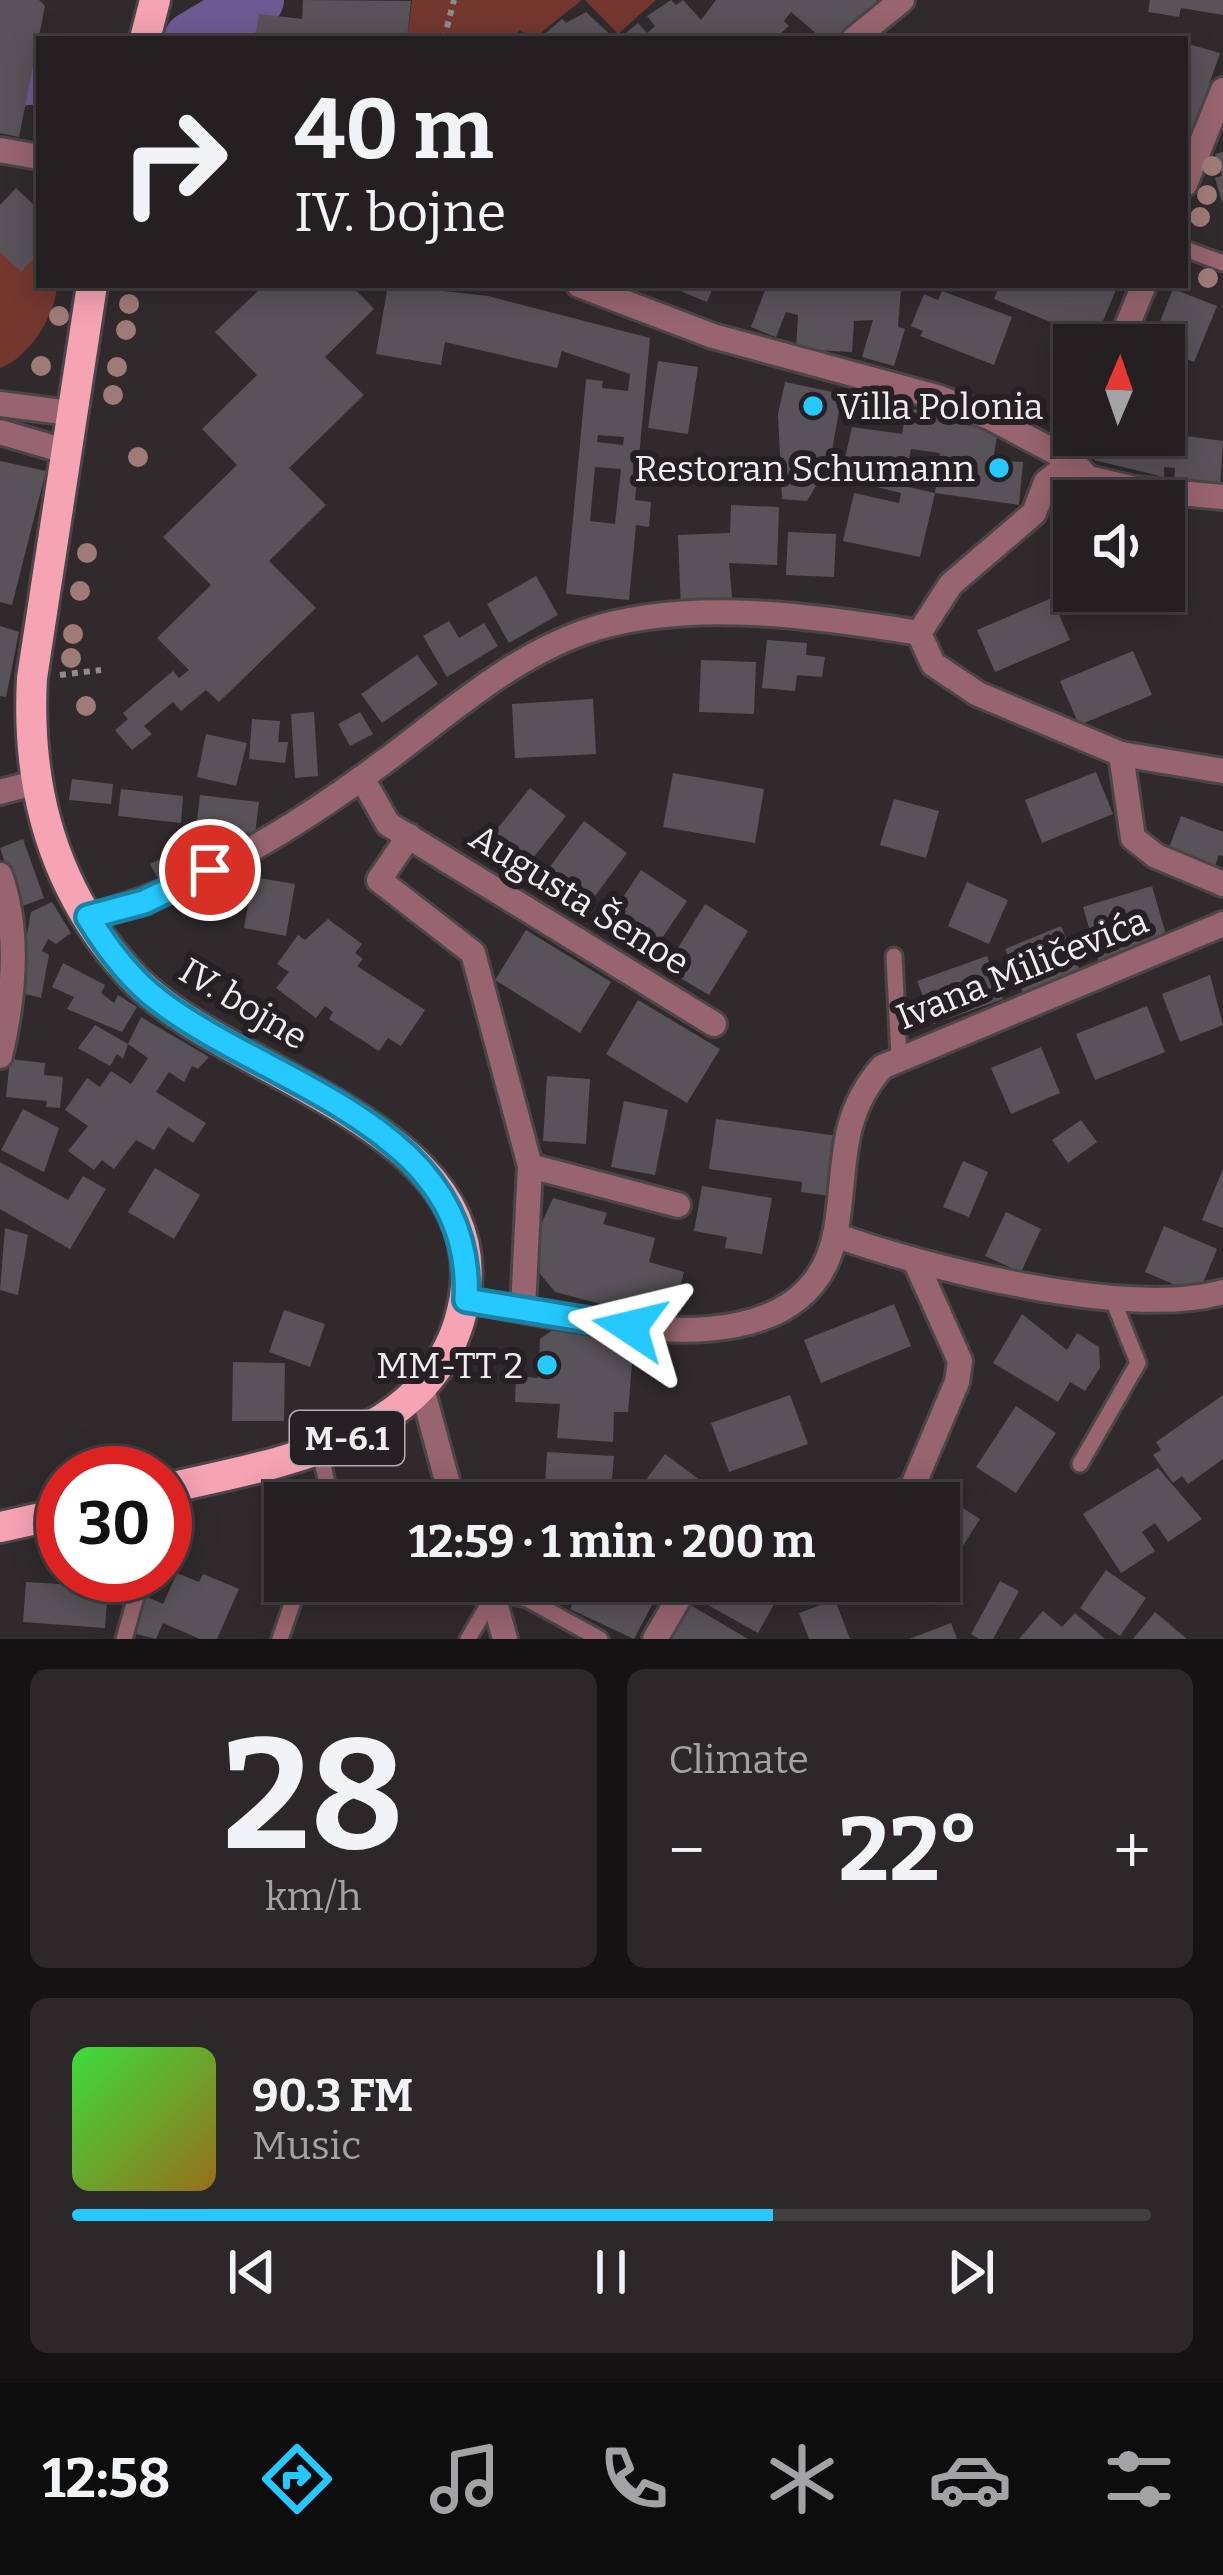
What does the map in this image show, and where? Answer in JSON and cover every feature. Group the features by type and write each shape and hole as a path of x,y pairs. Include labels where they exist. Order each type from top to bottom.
{"main road":[{"path":"146,36 154,0"},
{"name":"IV. bojne","path":"91,288 32,678 34,783 43,825 88,917 132,976 159,1001 314,1090 389,1141 429,1178 450,1205 463,1236 466,1300 454,1339 422,1388 320,1452 192,1483"},
{"path":"0,1527 36,1519"}],"street":[{"path":"858,36 902,0"},
{"path":"1188,177 1223,91"},
{"path":"0,150 36,156"},
{"path":"587,288 713,336 937,397 989,417 1072,461 1088,478 1135,489 1223,496"},
{"path":"1128,324 1143,288"},
{"path":"0,404 70,412"},
{"path":"0,432 64,451"},
{"path":"919,633 952,584 1034,513 1046,482 1074,456"},
{"path":"88,917 144,902 243,854 362,778 489,684 584,632 639,620 800,613 919,633"},
{"path":"919,633 933,664 978,694 1121,754 1223,771"},
{"path":"1121,754 1132,838 1156,856 1223,884"},
{"name":"Augusta Šenoe","path":"362,778 388,824 715,1024"},
{"path":"0,792 34,783"},
{"path":"409,836 380,880 473,953 530,1166 523,1308"},
{"path":"0,875 13,910 15,940 0,1056"},
{"name":"Ivana Miličevića","path":"466,1300 675,1333 737,1325 783,1305 816,1281 836,1235 849,1116 861,1091 899,1056 1223,924"},
{"path":"530,1166 678,1205"},
{"path":"836,1235 916,1265 1111,1295 1170,1301 1223,1292"},
{"path":"915,1482 957,1382 956,1346 916,1265"},
{"path":"422,1388 447,1482"},
{"path":"496,1602 505,1639"},
{"path":"655,1639 677,1602"}],"lane":[{"path":"1188,250 1223,263"},
{"path":"894,956 899,1056"},
{"path":"1080,1464 1138,1363 1111,1295"},
{"path":"320,1452 327,1482"},
{"path":"124,1639 134,1602"},
{"path":"280,1639 293,1602"},
{"path":"468,1639 485,1602"},
{"path":"532,1602 600,1639"}],"path":[{"path":"445,36 454,0"},
{"path":"32,678 101,670"}],"shaded area":[{"path":"412,0 582,0 537,36 520,30 513,36 407,36"},
{"path":"585,0 656,0 618,34"},
{"path":"259,14 255,36 211,36"},
{"path":"0,252 36,253 36,288 56,288 52,309 21,355 0,368"}],"building":[{"path":"0,0 39,0 45,6 19,137 0,133"},
{"path":"303,0 411,1 407,36 255,36 259,14 302,19"},
{"path":"671,0 676,5 683,0 701,20 716,0 877,0 879,8 846,36 819,36 791,12 784,21 789,26 777,36 630,36 627,32 638,23 647,33 655,26 647,16"},
{"path":"1150,0 1223,0 1223,15 1181,8 1179,17 1148,12"},
{"path":"586,12 612,36 542,36 562,19 566,23"},
{"path":"1188,44 1220,53 1188,145"},
{"path":"1223,152 1222,202 1215,178 1222,176 1215,154"},
{"path":"16,188 36,207 36,256 21,272 0,252 0,205"},
{"path":"261,288 354,288 374,309 325,357 364,395 289,468 326,505 269,561 316,608 219,702 206,690 181,711 173,702 144,726 152,734 132,750 115,730 128,719 123,713 173,671 179,678 189,670 157,638 211,585 163,537 237,465 202,429 257,375 215,332"},
{"path":"387,288 488,296 650,338 635,500 651,502 649,527 636,525 629,600 566,594 586,379 603,381 602,388 628,391 630,374 562,351 557,368 445,342 441,365 376,354","holes":["598,435 624,437 623,445 597,442","595,467 621,469 615,524 590,521"]},
{"path":"673,288 713,288 707,302"},
{"path":"766,288 901,288 898,327 905,329 894,366 862,357 873,320 854,321 852,352 796,349 798,315 786,312 776,337 751,327"},
{"path":"999,288 1117,288 1102,324 1056,324 994,299"},
{"path":"1173,289 1217,306 1194,362 1185,358 1185,324 1159,324"},
{"path":"942,291 1012,317 994,365 920,336 923,331 911,326 924,294 938,300"},
{"path":"658,361 698,367 688,434 648,428"},
{"path":"785,382 842,394 830,462 807,501 782,499 778,414"},
{"path":"906,408 946,414 945,421 998,431 993,460 1023,462 1019,505 935,493 920,557 843,541 854,493 899,503 901,493 856,482 857,473 842,471 852,427 902,434","holes":["911,449 940,453 935,493 903,486"]},
{"path":"1185,436 1223,441 1220,488 1174,480 1175,468 1164,467 1164,477 1094,460 1095,456 1185,456"},
{"path":"0,461 46,471 12,605 0,602"},
{"path":"731,505 779,507 777,565 729,563 733,608 681,610 678,535 730,533"},
{"path":"788,532 836,534 834,577 786,575"},
{"path":"536,576 558,615 509,643 487,604"},
{"path":"1052,598 1053,612 1058,612 1070,640 995,672 977,630"},
{"path":"449,621 459,638 484,623 498,646 447,677 423,636"},
{"path":"0,626 19,632 6,697 0,696"},
{"path":"767,640 807,643 806,655 825,657 822,677 797,675 795,691 762,688"},
{"path":"1133,651 1152,695 1079,725 1060,681"},
{"path":"417,655 438,684 382,723 361,694"},
{"path":"701,660 756,662 754,714 699,712"},
{"path":"593,699 596,754 515,758 512,704"},
{"path":"314,712 318,776 295,778 291,714"},
{"path":"360,712 373,734 350,746 338,724"},
{"path":"252,719 280,721 278,742 288,742 285,763 249,759"},
{"path":"206,734 247,743 236,786 197,777"},
{"path":"1096,772 1113,814 1042,843 1025,800"},
{"path":"673,773 764,789 755,843 663,827"},
{"path":"72,779 113,784 111,804 69,800"},
{"path":"530,788 566,816 522,872 485,844"},
{"path":"121,789 183,796 181,823 118,816"},
{"path":"200,795 259,802 255,834 240,832 239,845 195,839"},
{"path":"894,799 939,811 926,858 880,845"},
{"path":"1181,816 1223,832 1223,856 1219,855 1213,871 1167,853"},
{"path":"584,821 627,853 586,908 543,876"},
{"path":"23,839 44,898 20,907 0,848"},
{"path":"188,846 197,865 160,883 150,864"},
{"path":"641,870 687,901 648,959 602,929"},
{"path":"253,877 295,884 286,936 244,928"},
{"path":"967,882 1008,900 989,944 948,926"},
{"path":"1152,886 1168,942 1099,962 1083,907"},
{"path":"52,902 71,933 56,944 48,939 42,951 49,955 41,998 17,992 31,912"},
{"path":"705,904 748,931 709,995 665,969"},
{"path":"328,919 362,944 355,953 363,959 357,966 425,1010 401,1046 388,1038 379,1051 329,1019 333,1012 325,1006 316,1018 276,988 289,972 277,964 298,935 305,940"},
{"path":"1061,926 1079,969 1023,993 1005,949"},
{"path":"526,930 611,982 580,1033 495,980"},
{"path":"987,956 1003,999 934,1024 917,981"},
{"path":"63,963 105,985 101,993 114,1003 118,995 137,1007 122,1032 67,1009 74,997 52,987"},
{"path":"1210,975 1223,1025 1180,1042 1162,994"},
{"path":"638,1000 720,1049 687,1103 606,1054"},
{"path":"1147,1006 1165,1052 1095,1080 1076,1034"},
{"path":"141,1017 209,1057 198,1069 192,1066 184,1082 169,1072 156,1092 206,1123 193,1143 168,1127 154,1150 136,1140 114,1169 102,1160 94,1170 68,1151 88,1126 65,1110 87,1078 100,1087 111,1071 131,1084 148,1058 128,1044"},
{"path":"95,1025 128,1044 123,1059 117,1054 110,1066 78,1048"},
{"path":"1041,1047 1060,1093 1011,1114 991,1068"},
{"path":"10,1059 45,1063 44,1075 63,1077 60,1108 46,1107 47,1101 6,1097"},
{"path":"547,1076 590,1079 586,1144 543,1141"},
{"path":"624,1101 668,1110 655,1175 611,1167"},
{"path":"23,1109 59,1128 44,1172 1,1150"},
{"path":"716,1119 838,1136 830,1196 801,1192 802,1182 709,1169"},
{"path":"1081,1120 1097,1142 1068,1163 1052,1140"},
{"path":"963,1161 988,1172 969,1217 943,1207"},
{"path":"0,1162 68,1200 83,1176 106,1189 70,1249 0,1209"},
{"path":"155,1168 200,1195 174,1239 128,1212"},
{"path":"1223,1169 1223,1228 1202,1220"},
{"path":"702,1186 772,1198 762,1254 725,1248 727,1237 694,1231"},
{"path":"553,1198 607,1213 603,1224 655,1238 649,1262 684,1272 675,1305 640,1295 635,1313 555,1292 536,1269 539,1229"},
{"path":"1006,1212 1041,1229 1021,1272 985,1256"},
{"path":"1164,1226 1217,1249 1198,1295 1145,1272"},
{"path":"5,1228 28,1235 18,1295 0,1290"},
{"path":"894,1304 911,1346 821,1383 804,1340"},
{"path":"284,1310 325,1324 310,1367 269,1352"},
{"path":"1022,1314 1067,1350 1077,1333 1099,1347 1100,1368 1085,1391 1070,1382 1058,1402 993,1363"},
{"path":"557,1327 634,1340 628,1412 614,1412 613,1442 557,1438 560,1404 515,1402 516,1376 538,1378 540,1339"},
{"path":"233,1362 285,1363 284,1421 232,1421"},
{"path":"790,1395 808,1444 729,1472 711,1423"},
{"path":"1223,1395 1223,1459 1188,1484 1182,1476 1173,1483 1153,1455 1161,1450 1156,1442"},
{"path":"1016,1406 1056,1433 1016,1493 976,1467"},
{"path":"547,1452 614,1456 612,1482 545,1482"},
{"path":"665,1454 703,1482 644,1482"},
{"path":"1158,1468 1202,1519 1168,1542 1155,1523 1142,1532 1155,1551 1121,1573 1083,1514"},
{"path":"960,1506 980,1519 960,1550"},
{"path":"1106,1570 1146,1598 1120,1636 1080,1608"},
{"path":"203,1574 239,1589 217,1639 200,1639 163,1623 156,1639 129,1632 142,1602 192,1602 192,1579 199,1582"},
{"path":"1000,1581 1019,1591 993,1639 979,1639 971,1634"},
{"path":"26,1582 36,1583 36,1602 107,1602 105,1628 23,1622"},
{"path":"574,1602 653,1602 634,1639 570,1609"},
{"path":"703,1602 775,1602 758,1633"},
{"path":"836,1602 850,1639 809,1639 799,1613"},
{"path":"687,1603 748,1639 666,1639"},
{"path":"1043,1611 1062,1627 1075,1613 1105,1639 1019,1639"},
{"path":"1155,1612 1187,1639 1133,1639"},
{"path":"951,1623 957,1639 909,1639"}],"waterway":[{"path":"196,36 257,0"},
{"path":"0,81 36,77"}],"place":[{"name":"Villa Polonia","path":"813,406"},
{"name":"Restoran Schumann","path":"999,468"},
{"name":"MM-TT 2","path":"547,1365"}],"route":[{"path":"210,870 144,902 88,917 106,946 159,1001 314,1090 389,1141 429,1178 450,1205 463,1236 468,1263 466,1300 630,1327"}]}
